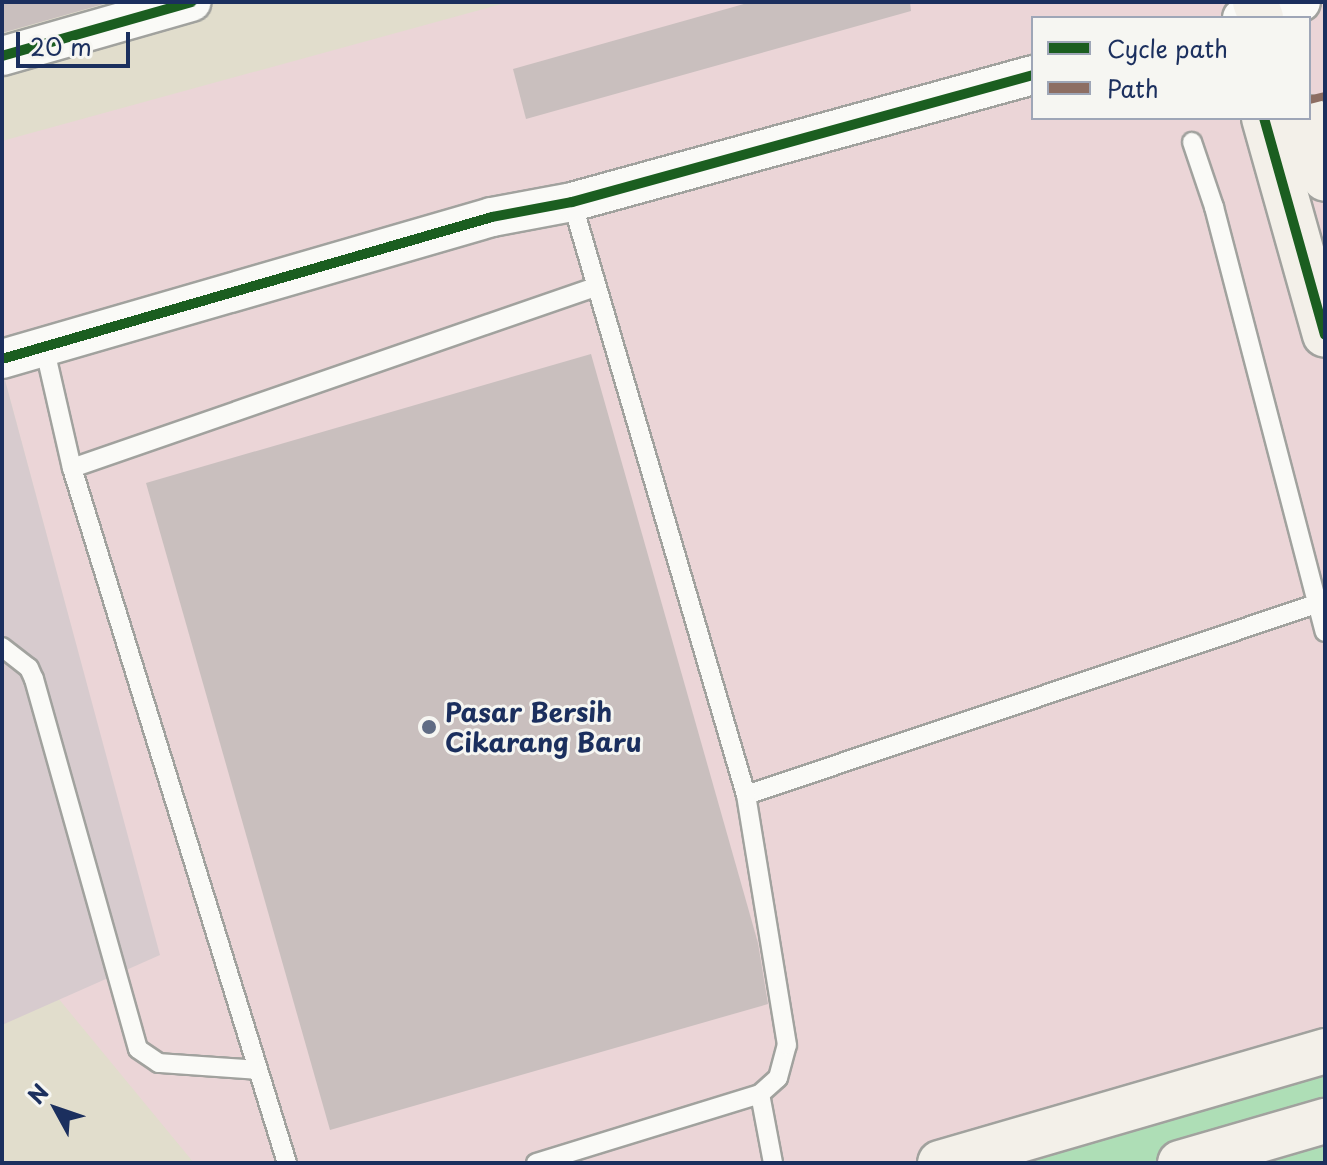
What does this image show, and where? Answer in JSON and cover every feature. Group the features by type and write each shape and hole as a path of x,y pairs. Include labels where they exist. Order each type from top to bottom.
{"main road":[{"path":"1265,120 1325,335"},
{"path":"1309,120 1325,179"},
{"path":"940,1163 1325,1051"},
{"path":"1180,1163 1325,1121"}],"street":[{"path":"2,56 83,16 191,2"},
{"path":"1255,14 1301,2"},
{"path":"2,359 492,217 572,202 1031,76"}],"lane":[{"path":"1192,142 1214,207 1321,602 1325,632"},
{"path":"536,1163 760,1094 778,1078 787,1045 746,795 572,202"},
{"path":"72,468 595,287"},
{"path":"44,346 72,468 287,1163"},
{"path":"746,795 1321,602"},
{"path":"2,647 34,679 138,1049 159,1063 258,1070"},
{"path":"760,1094 773,1163"}],"shaded area":[{"path":"509,2 1325,2 1325,1053 946,1163 194,1163 58,998 159,955 2,369 2,141"},
{"path":"2,369 160,955 2,1025"}],"green space":[{"path":"1325,1051 1325,1163 940,1163"}],"building":[{"path":"2,2 103,2 104,4 2,33"},
{"path":"751,2 910,2 911,11 526,119 513,69"},
{"path":"591,354 758,943 768,1004 330,1130 146,483"}],"marked path":[{"path":"1311,100 1325,96"}],"cycle path":[{"path":"2,56 191,2"},
{"path":"2,359 492,217 572,202 1031,76"},
{"path":"1265,120 1325,335"}],"place":[{"name":"Pasar Bersih Cikarang Baru","path":"429,727"}]}
